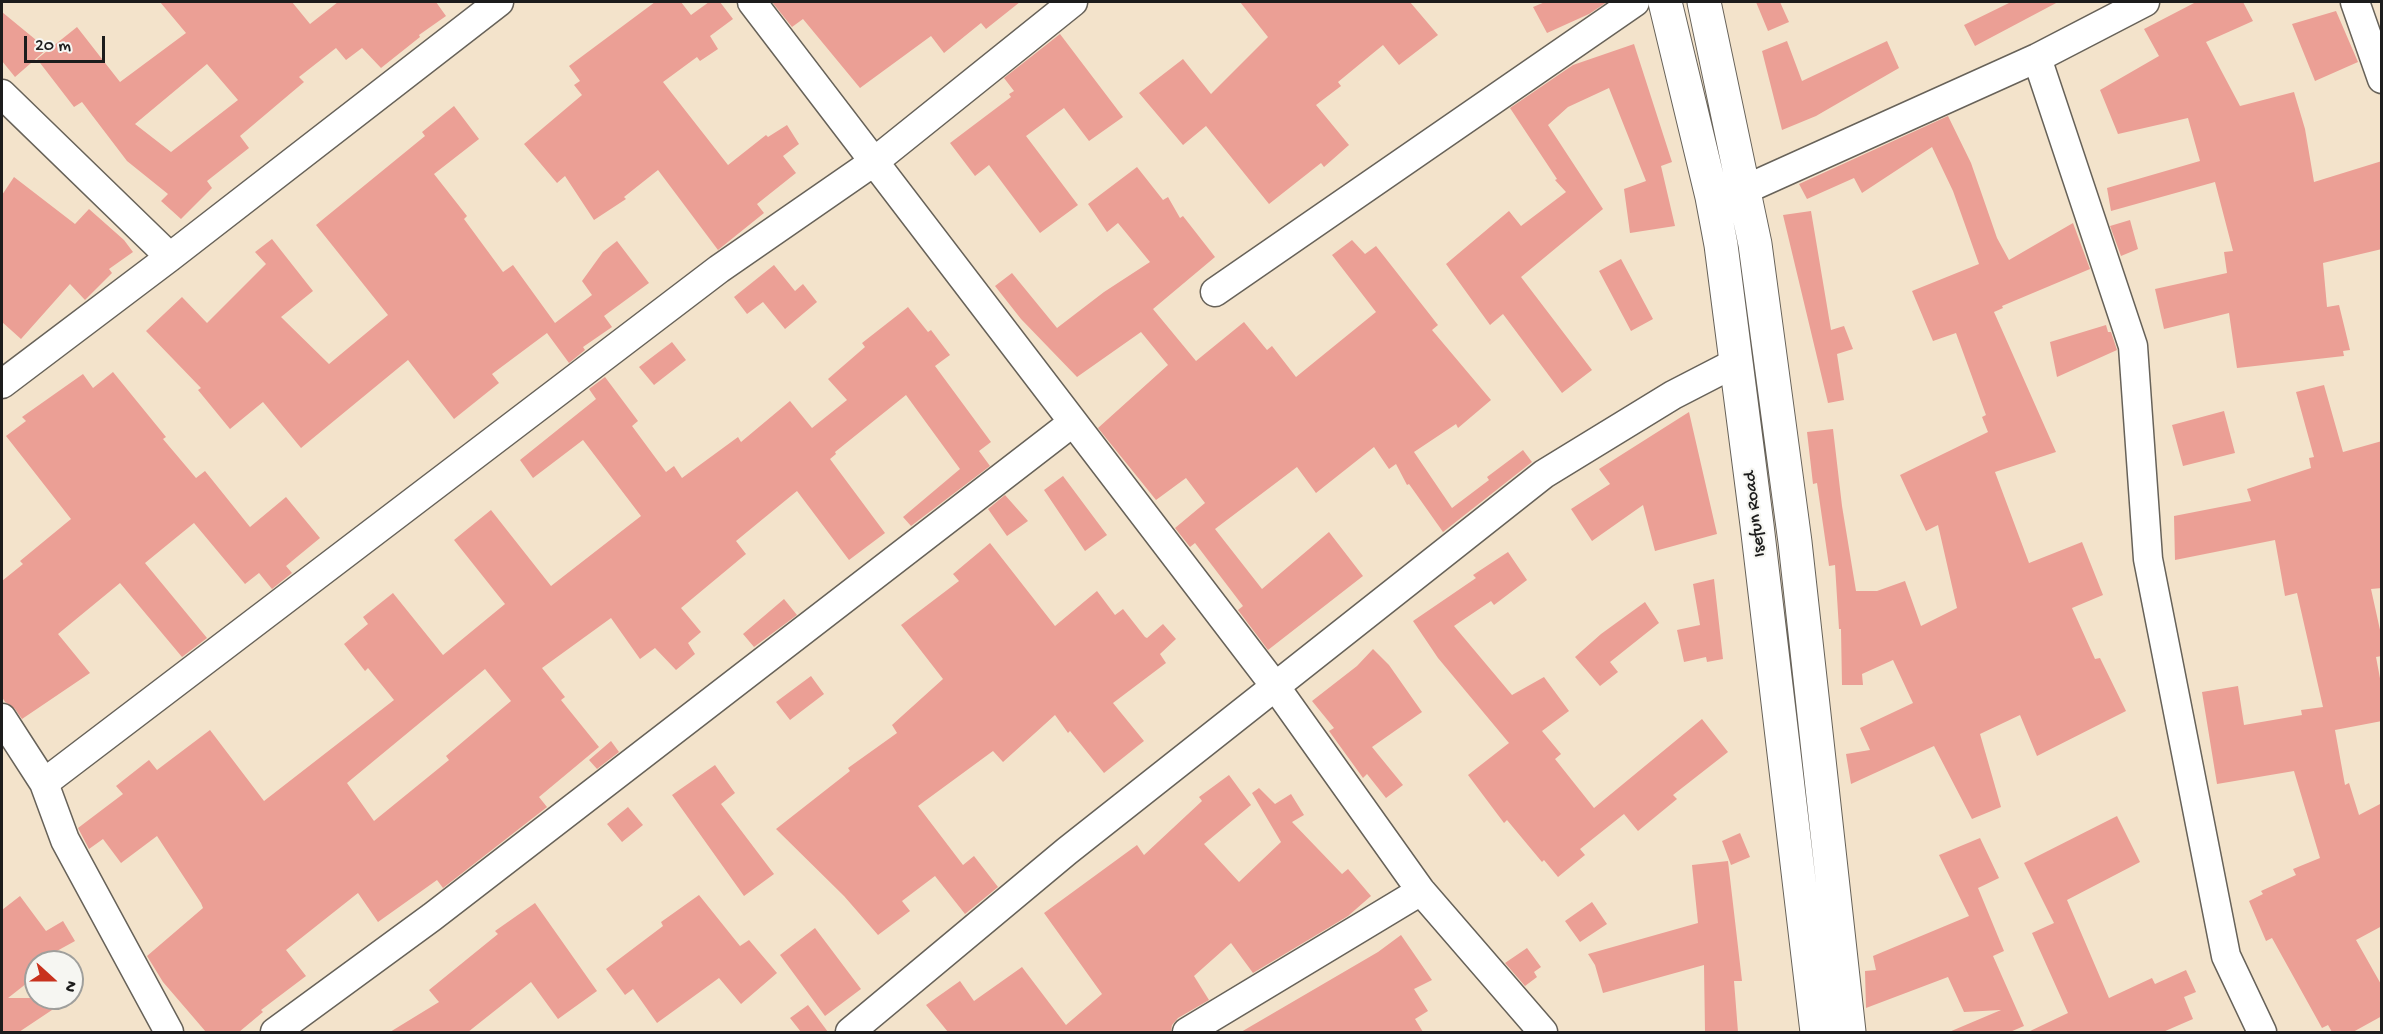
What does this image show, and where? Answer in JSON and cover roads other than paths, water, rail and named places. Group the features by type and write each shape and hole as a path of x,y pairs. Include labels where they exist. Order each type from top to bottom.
{"street":[{"path":"2,384 499,2"},
{"path":"752,2 1275,686 1421,891 1543,1032"},
{"path":"44,783 719,269 875,161 1073,2"},
{"path":"1215,292 1635,2"},
{"name":"Isefun Road","path":"1665,2 1712,197 1737,362 1817,1032"},
{"name":"Isefun Road","path":"1704,2 1755,244 1795,542 1849,1032"},
{"path":"1712,197 1744,190 2037,58 2145,2"},
{"path":"2355,2 2382,79"},
{"path":"2037,58 2133,346 2148,559 2226,956 2262,1032"},
{"path":"2,94 170,257"},
{"path":"850,1032 1067,851 1544,474 1672,395 1737,362"},
{"path":"274,1032 432,917 1072,423"},
{"path":"2,718 44,783 65,840 169,1032"},
{"path":"1187,1032 1421,891"}]}
